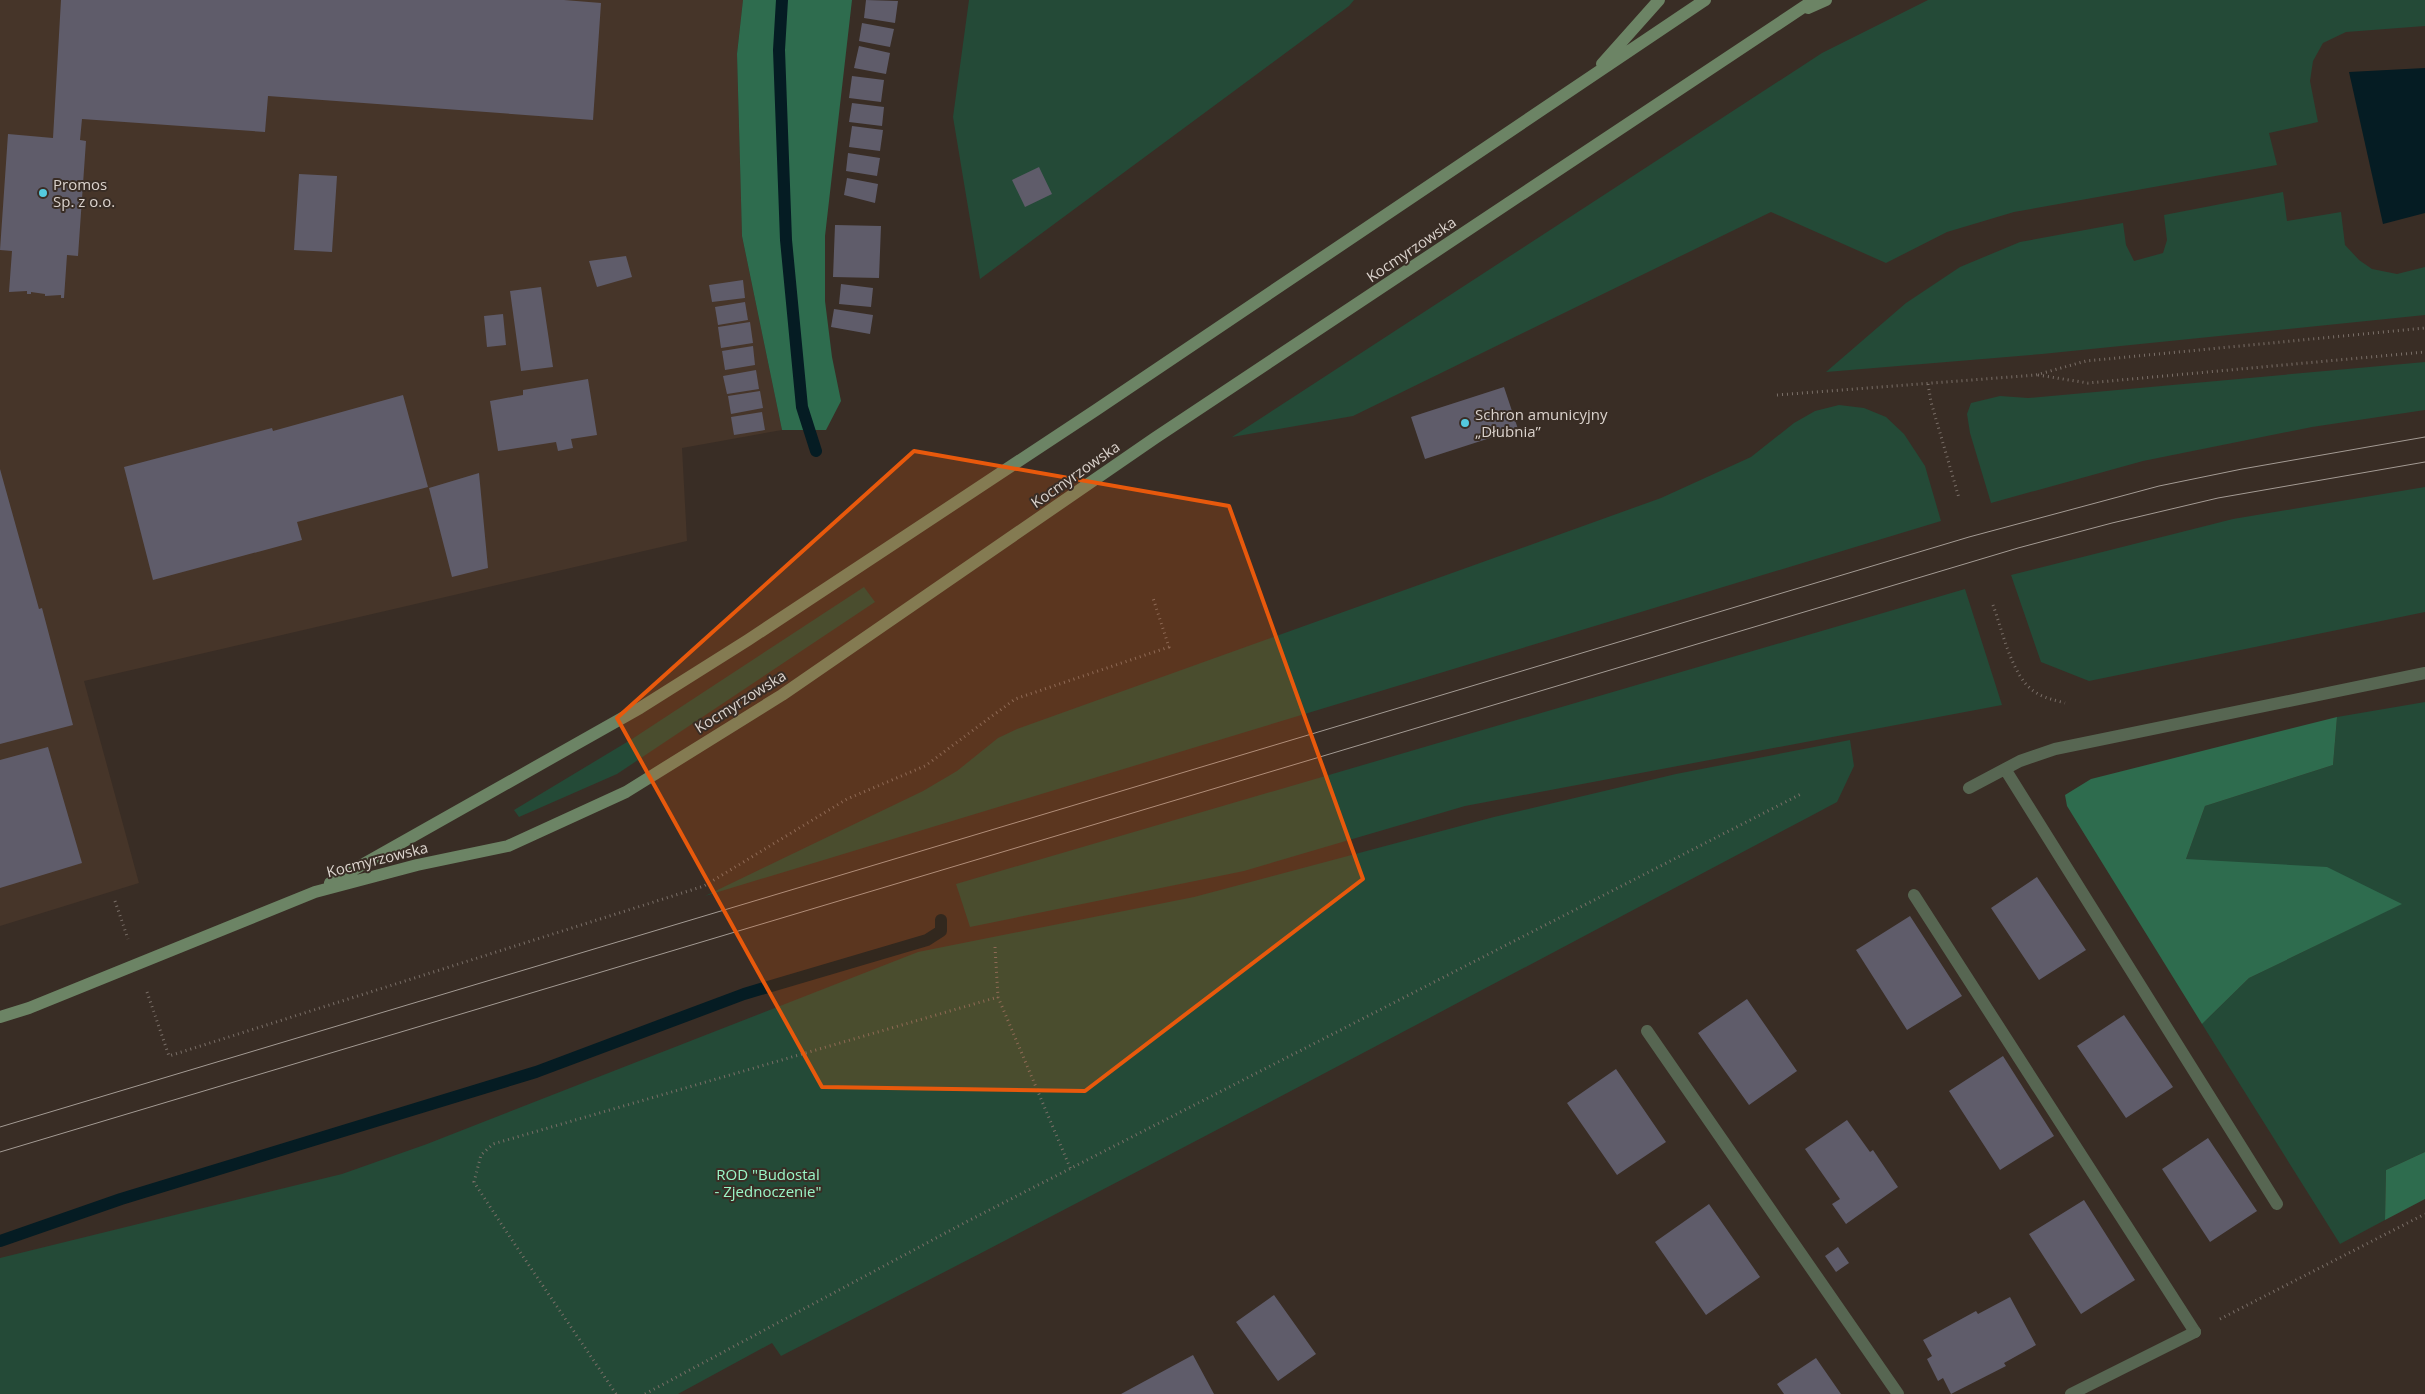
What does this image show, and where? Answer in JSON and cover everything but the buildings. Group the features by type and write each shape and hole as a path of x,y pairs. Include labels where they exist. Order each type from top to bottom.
{"main road":[{"path":"1589,79 1659,0"},
{"name":"Kocmyrzowska","path":"0,1017 29,1008 315,892 640,708 748,640 1096,410 1705,0"},
{"name":"Kocmyrzowska","path":"315,892 417,865 508,846 626,792 782,695 1155,438 1814,0"},
{"path":"1792,15 1826,0"}],"street":[{"path":"1969,788 2037,754 2425,673"},
{"path":"2005,769 2277,1204"},
{"path":"1914,895 2195,1332 2071,1394"},
{"path":"1646,1031 1898,1394"}],"path":[{"path":"1777,395 2036,375 2086,361 2425,328"},
{"path":"2036,375 2088,383 2425,352"},
{"path":"1928,384 1931,402 1960,498"},
{"path":"115,901 170,1056 704,886 847,799 925,766 1016,700 1169,647 1153,598"},
{"path":"1993,605 2014,665 2021,678 2033,692 2065,703"},
{"path":"645,1394 774,1323 1801,794"},
{"path":"995,946 998,997 1071,1170"},
{"path":"616,1394 474,1182 481,1155 492,1144 998,997"},
{"path":"2195,1332 2425,1214"}],"highlighted area":[{"path":"914,451 1229,506 1363,879 1085,1091 822,1087 617,718"}],"shaded area":[{"path":"0,0 743,0 737,54 742,236 782,430 682,448 687,541 84,681 139,883 0,926"}],"green space":[{"path":"743,0 852,0 825,236 825,301 832,357 841,401 826,430 782,430 742,236 737,54"},
{"path":"969,0 1354,0 1349,6 980,279 953,117"},
{"path":"1928,0 2425,0 2425,26 2346,32 2323,43 2313,61 2310,81 2318,122 2269,133 2277,165 2014,212 1947,232 1886,263 1771,212 1353,416 1232,437 1822,53"},
{"path":"2283,192 2287,221 2341,212 2345,245 2359,260 2372,269 2397,274 2425,267 2425,315 2042,354 1826,372 1906,303 1960,267 2020,242 2123,223 2126,245 2134,261 2163,253 2167,240 2164,215"},
{"path":"2425,362 2425,410 2312,427 2143,461 1991,503 1970,433 1967,414 1971,403 2000,396 2028,398"},
{"path":"1839,405 1864,408 1886,417 1904,434 1925,466 1941,521 705,896 923,791 957,771 998,738 1017,729 1661,498 1751,457 1794,423 1815,411"},
{"path":"2425,487 2425,612 2089,681 2041,662 2011,575 2233,519"},
{"path":"864,587 875,602 617,774 519,817 514,810 632,739"},
{"path":"1965,589 2002,705 1465,806 1244,871 970,927 956,884"},
{"path":"2425,702 2425,1152 2386,1170 2385,1220 2340,1244 2202,1024 2249,978 2401,904 2186,859 2205,806 2333,765 2337,717"},
{"path":"2337,717 2333,765 2205,806 2186,859 2327,867 2402,904 2249,978 2202,1024 2067,806 2065,795 2091,779"},
{"name":"ROD \"Budostal - Zjednoczenie\"","path":"1850,740 1854,766 1837,802 1178,1150 781,1356 772,1343 678,1394 0,1394 0,1258 342,1174 427,1144 918,952 1194,897 1494,817 1676,774"},
{"path":"2425,1152 2425,1199 2385,1220 2386,1170"}],"water":[{"path":"2425,68 2425,213 2383,224 2349,72"}],"waterway":[{"path":"782,0 779,50 786,240 802,407 816,451"},
{"path":"0,1241 121,1199 536,1072 744,994 927,940 941,931 941,920"}],"tram line":[{"path":"0,1127 1969,537 2159,486 2242,469 2425,437"},
{"path":"0,1152 2018,548 2218,498 2425,462"}],"place":[{"name":"Promos Sp. z o.o.","path":"43,193"},
{"name":"Schron amunicyjny „Dłubnia”","path":"1465,423"}]}
